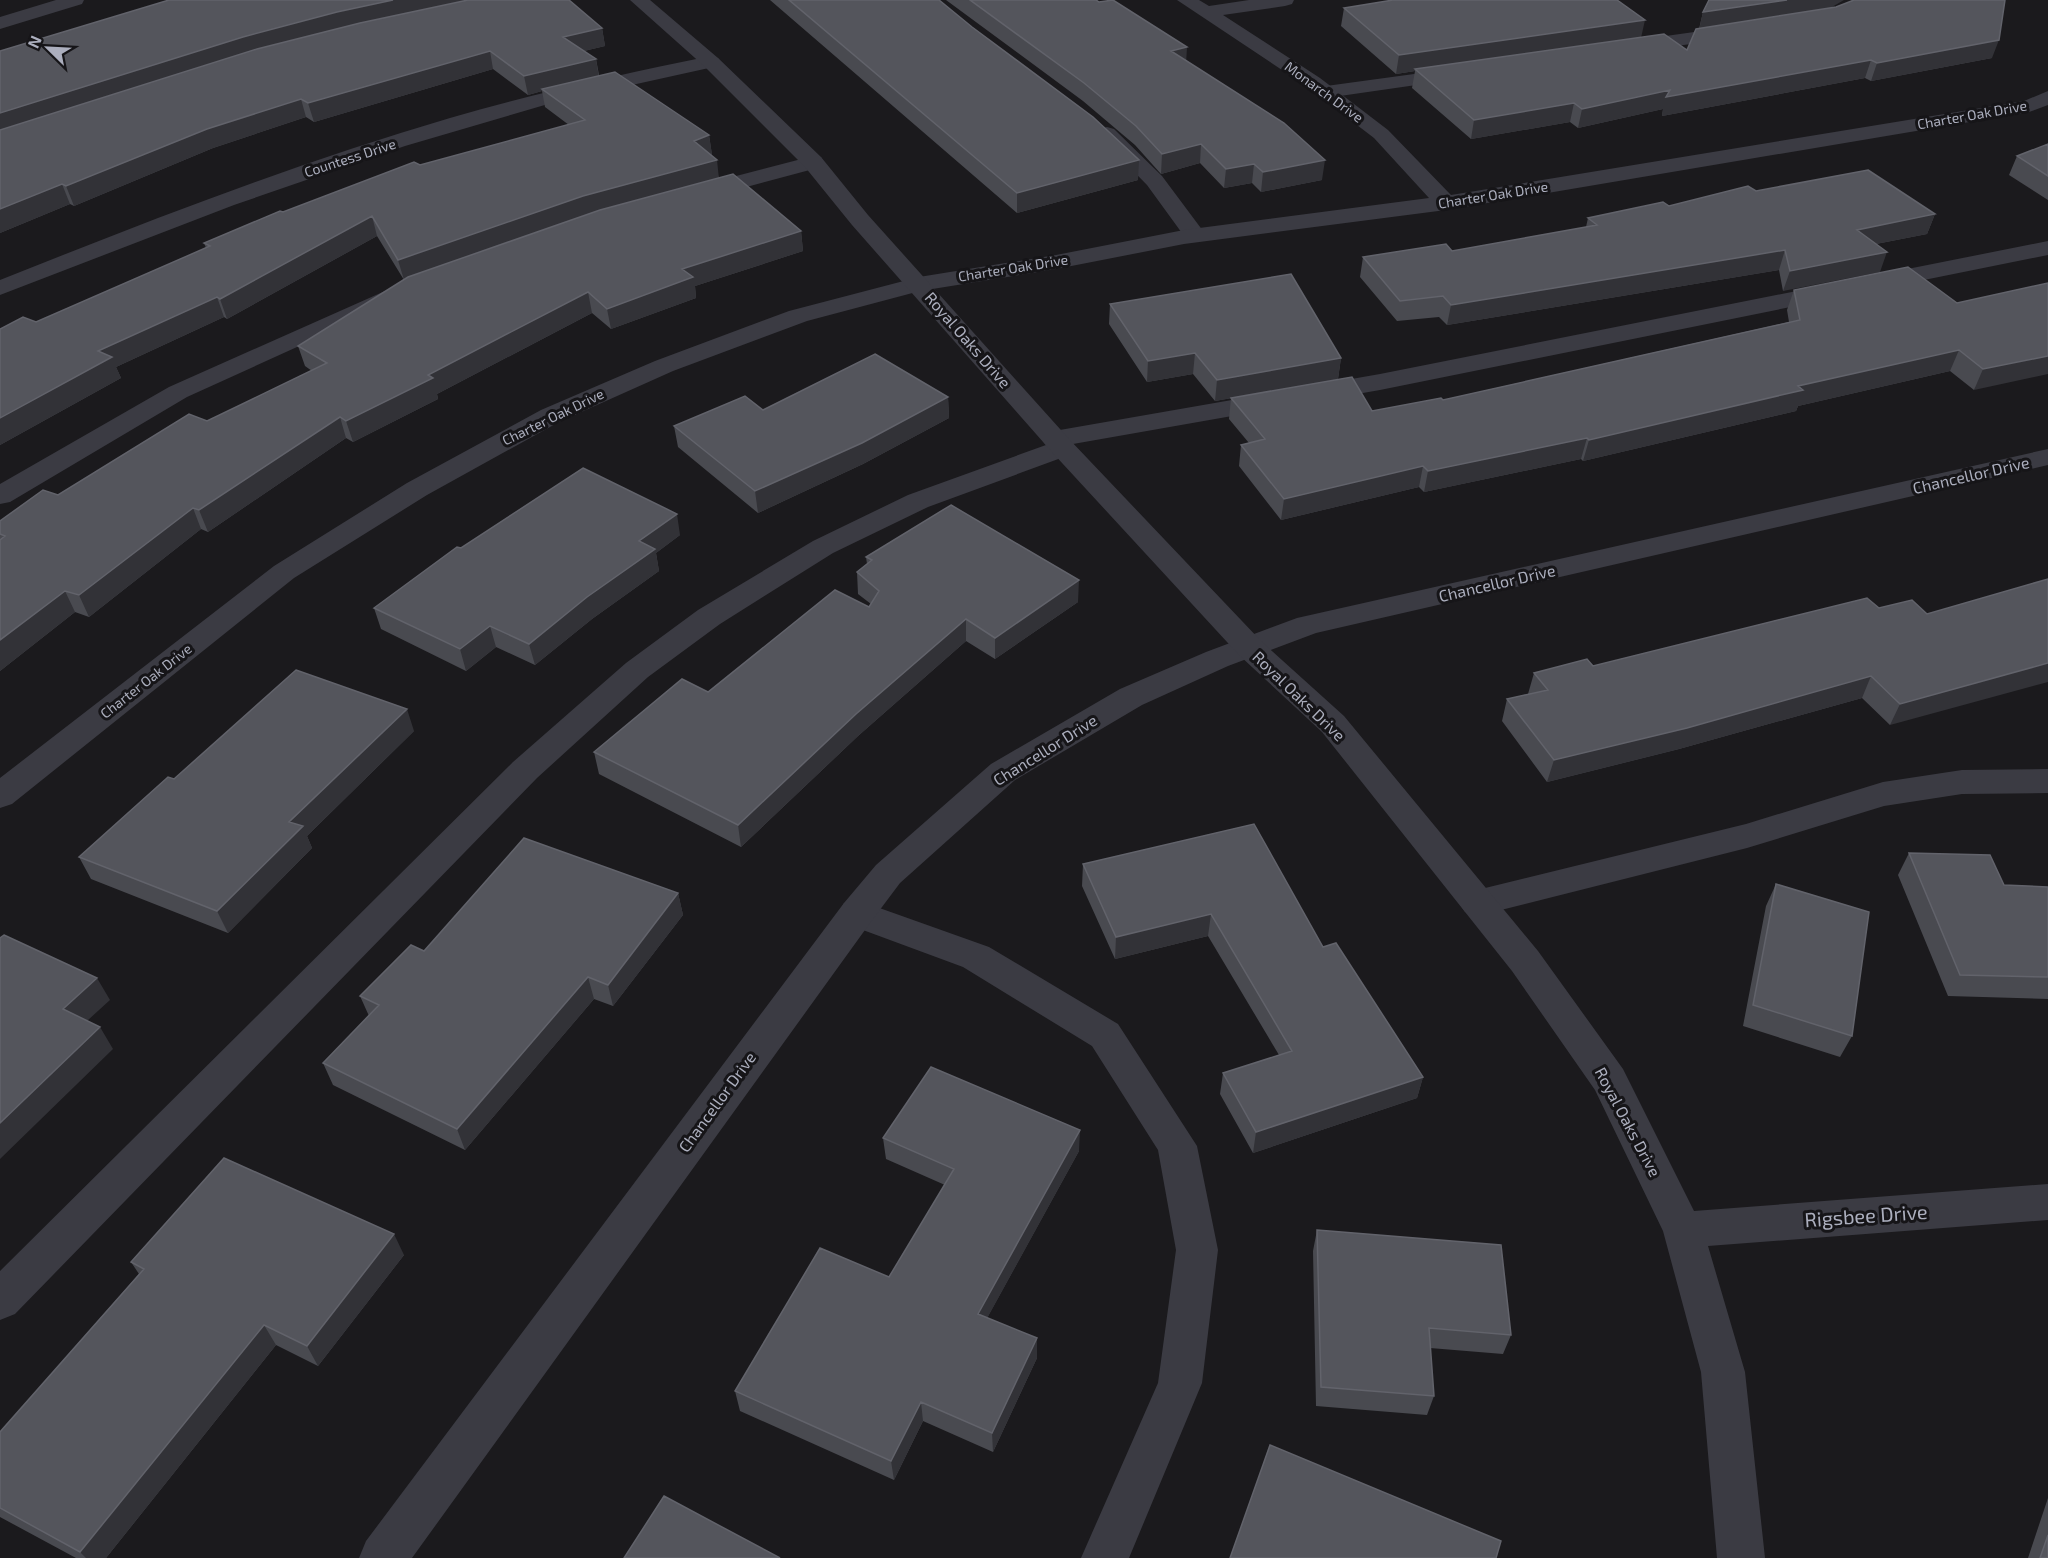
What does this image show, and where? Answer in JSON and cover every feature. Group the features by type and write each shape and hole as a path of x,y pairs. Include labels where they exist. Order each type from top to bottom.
{"street":[{"path":"0,23 75,0"},
{"name":"Royal Oaks Drive","path":"639,0 711,62 813,162 860,220 1059,444 1251,648 1333,724 1525,961 1609,1080 1683,1230 1723,1372 1741,1558"},
{"name":"Monarch Drive","path":"1186,0 1208,12 1326,92 1380,134 1446,203"},
{"path":"1208,12 1285,0"},
{"path":"1612,50 1752,30"},
{"name":"Countess Drive","path":"0,288 212,205 456,123 602,84 711,62"},
{"path":"1326,92 1474,72"},
{"name":"Charter Oak Drive","path":"0,796 284,572 428,483 550,416 664,366 798,316 919,284 1056,262 1195,235 1446,203 2029,106 2048,97"},
{"path":"1091,119 1135,158 1179,210 1195,235"},
{"path":"675,200 813,162"},
{"path":"0,1300 525,770 637,670 709,617 823,547 918,501 1059,444 2048,248"},
{"path":"0,495 178,392 408,289"},
{"name":"Chancellor Drive","path":"382,1558 857,913 888,874 1003,772 1131,697 1217,659 1308,625 2048,457"},
{"path":"1477,903 1747,836 1883,794 1962,782 2048,781"},
{"path":"857,913 976,957 1105,1035 1177,1146 1197,1250 1180,1383 1105,1558"},
{"name":"Rigsbee Drive","path":"1683,1230 2048,1202"}],"building":[{"path":"169,0 393,0 243,37 0,113 0,51"},
{"path":"468,0 569,0 602,28 563,37 596,59 524,76 490,51 308,103 301,99 207,129 66,186 62,184 0,209 0,130 257,49 360,23"},
{"path":"789,0 939,0 1093,117 1139,160 1017,193"},
{"path":"970,0 1096,0 1099,2 1113,0 1187,47 1171,51 1284,123 1325,160 1263,172 1254,164 1226,169 1201,144 1162,154 1136,126 1084,83"},
{"path":"1393,0 1617,0 1645,20 1399,55 1344,8"},
{"path":"1709,0 1787,0 1703,12"},
{"path":"1854,0 2005,0 1999,40 1877,63 1871,60 1666,97 1670,90 1582,109 1574,103 1474,120 1415,69 1664,34 1687,50 1696,29 1836,7"},
{"path":"615,72 709,135 694,141 717,160 583,196 398,260 372,216 220,299 217,297 98,351 112,357 0,418 0,329 23,317 36,322 210,246 204,243 280,211 283,212 414,162 420,165 585,120 542,89"},
{"path":"2048,144 2048,176 2017,156"},
{"path":"1868,170 1935,214 1857,230 1887,252 1790,271 1785,250 1451,305 1443,296 1400,301 1363,257 1446,244 1452,251 1597,225 1588,218 1663,202 1669,206 1748,186 1756,191"},
{"path":"733,174 801,231 682,269 693,277 607,309 588,292 428,375 433,378 346,421 340,417 199,510 193,508 79,595 65,591 0,640 0,540 5,536 0,534 0,521 43,490 58,495 189,414 207,421 327,363 298,346 408,277 600,210"},
{"path":"1908,267 1957,303 2048,283 2048,356 1983,369 1959,350 1798,386 1803,390 1589,440 1587,438 1428,471 1423,466 1284,499 1241,445 1265,439 1231,398 1352,377 1372,411 1441,398 1443,400 1800,320 1794,290"},
{"path":"1291,274 1341,358 1217,380 1195,353 1148,361 1110,304"},
{"path":"875,354 948,397 862,443 755,491 674,426 745,396 763,410"},
{"path":"583,468 677,514 639,541 655,549 587,597 529,644 490,626 460,649 374,608 457,547 461,548"},
{"path":"951,505 1079,580 995,638 966,619 856,714 738,825 594,752 682,679 708,692 835,590 869,607 879,591 857,572 872,560 866,557"},
{"path":"2048,579 2048,663 1900,704 1871,676 1687,728 1554,760 1507,699 1548,690 1534,673 1587,659 1593,666 1867,598 1879,608 1912,600 1927,614"},
{"path":"296,670 407,709 289,822 303,826 217,911 79,857 168,777 174,779"},
{"path":"1254,824 1323,947 1336,943 1423,1077 1256,1132 1223,1073 1292,1051 1211,914 1116,937 1083,864"},
{"path":"524,838 678,893 608,985 588,977 457,1129 323,1063 379,1005 360,996 411,945 424,951"},
{"path":"1909,853 1990,855 2004,885 2048,887 2048,977 1960,975"},
{"path":"1776,884 1869,912 1852,1036 1753,1005"},
{"path":"4,935 97,978 63,1009 100,1027 0,1123 0,938"},
{"path":"931,1067 1080,1130 978,1314 1037,1338 992,1433 921,1402 891,1461 735,1391 820,1248 889,1277 954,1169 883,1138"},
{"path":"224,1158 394,1234 307,1346 264,1325 80,1552 0,1508 0,1432 144,1269 131,1262"},
{"path":"1317,1230 1501,1245 1511,1335 1429,1328 1434,1396 1321,1387"},
{"path":"1270,1445 1501,1541 1496,1558 1230,1558"},
{"path":"664,1496 780,1558 624,1558"},
{"path":"2048,1535 2048,1558 2040,1558"}]}
